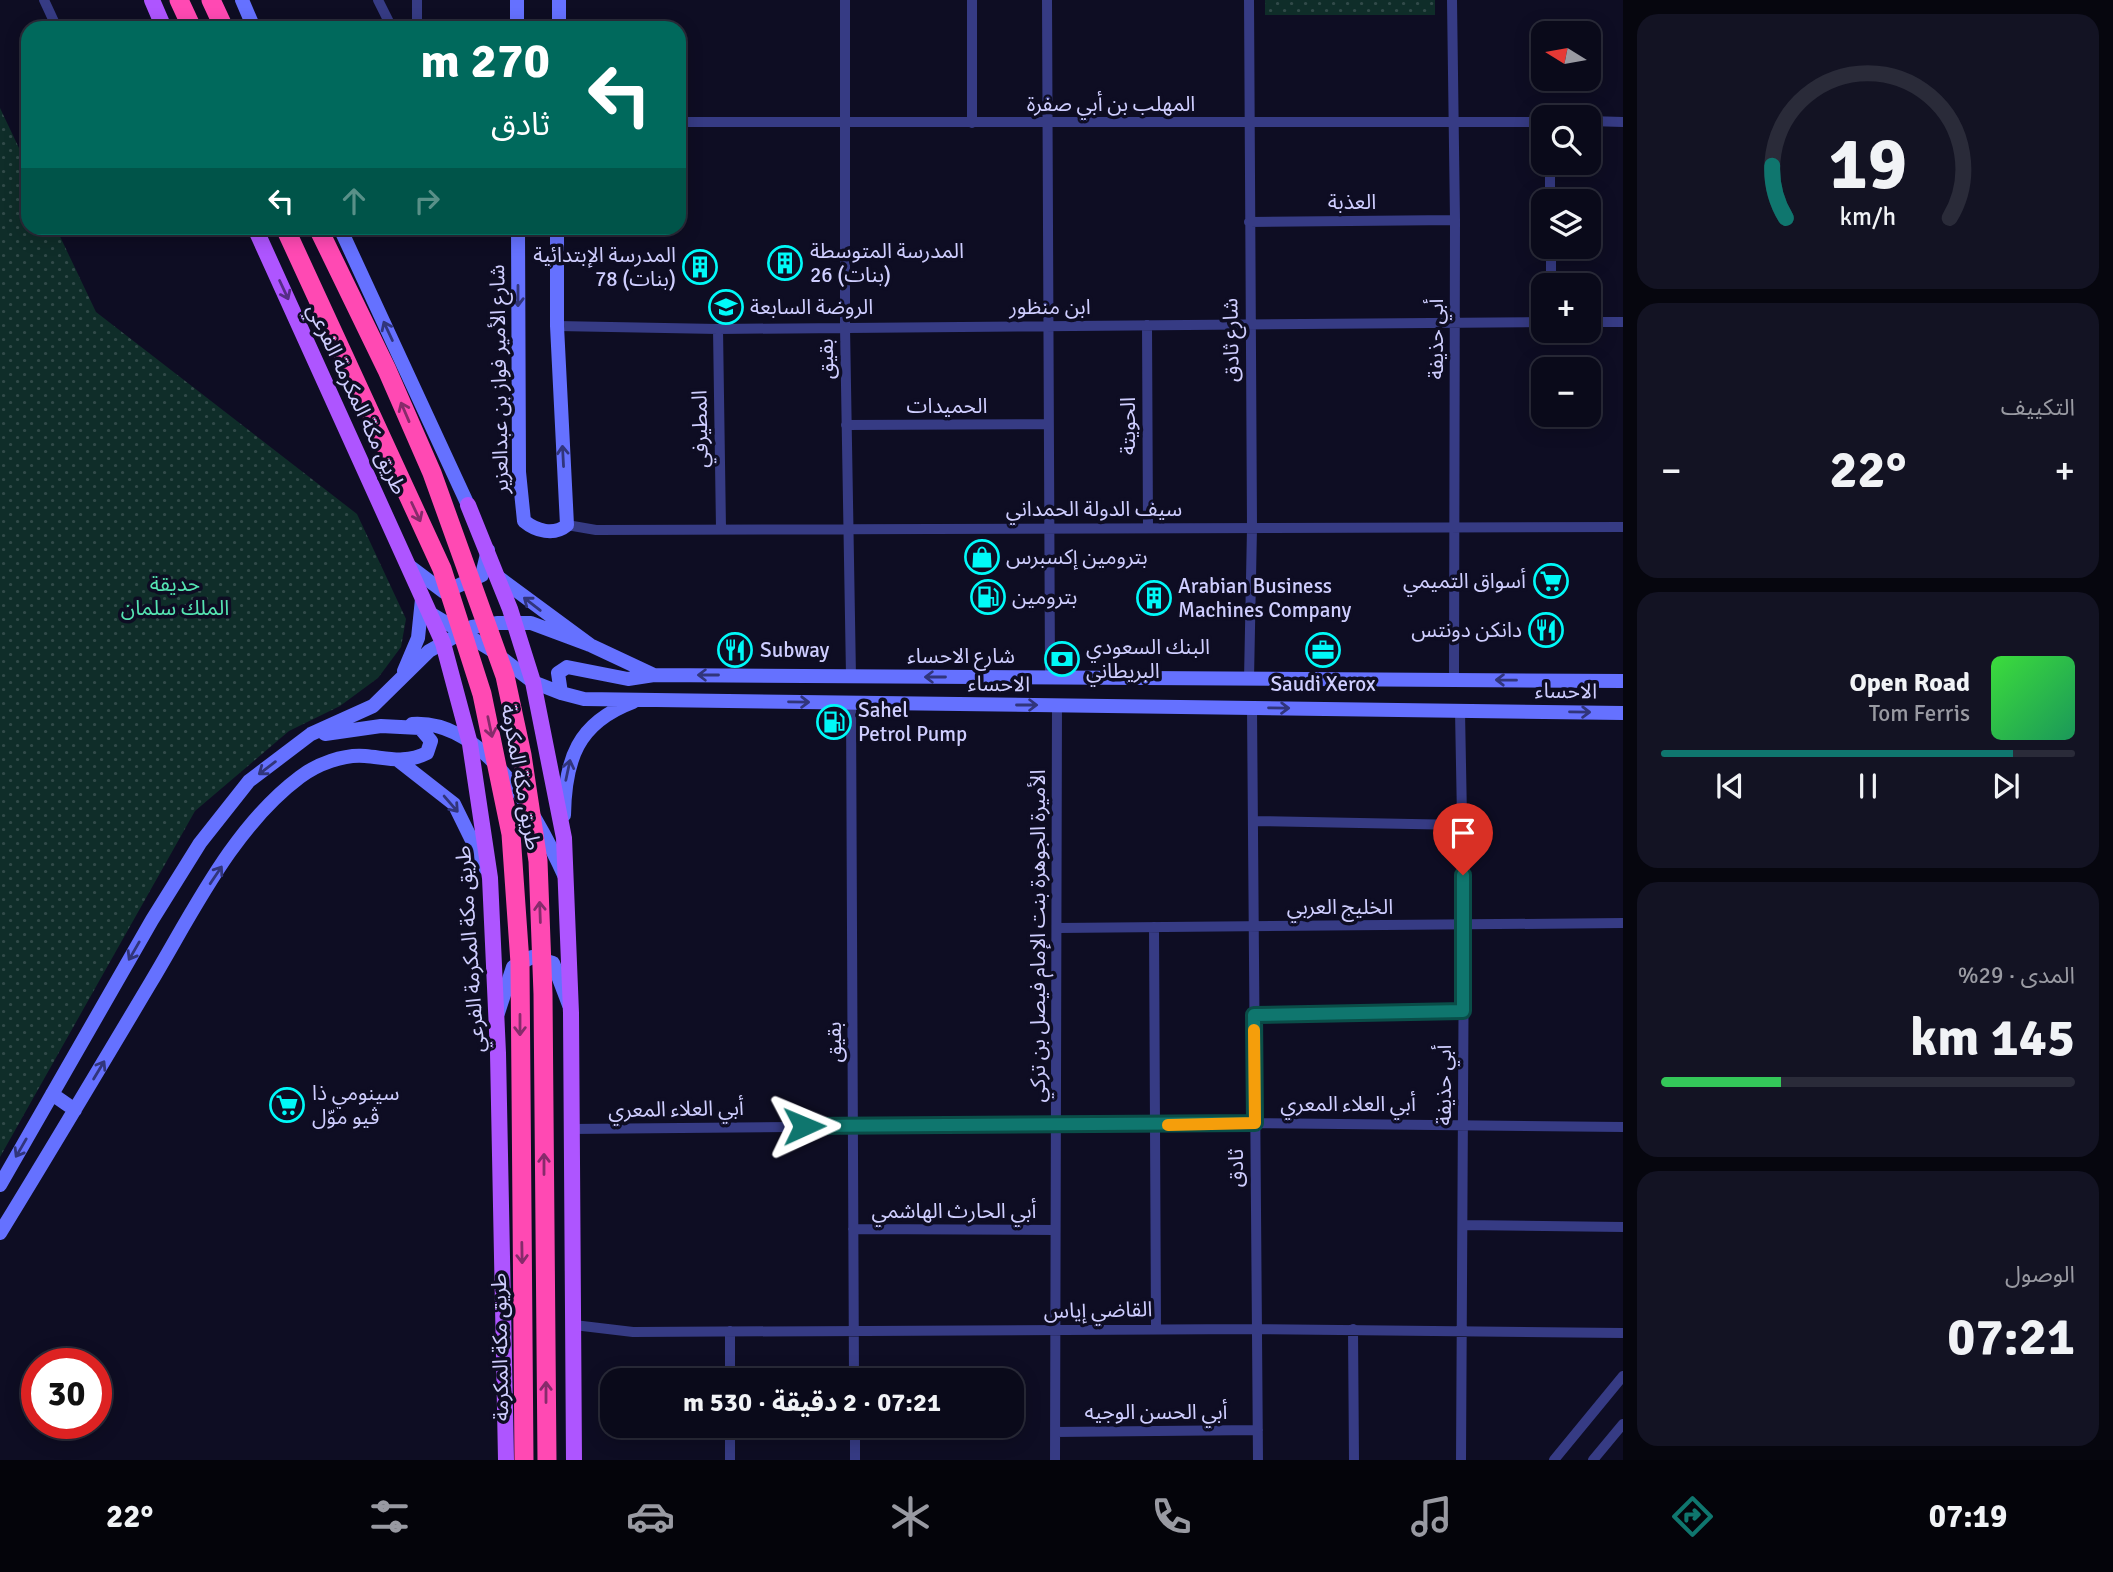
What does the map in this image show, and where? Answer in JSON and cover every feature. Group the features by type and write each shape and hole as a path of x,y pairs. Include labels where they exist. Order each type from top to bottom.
{"highway":[{"path":"179,0 189,21"},
{"name":"طريق مكة المكرمة","path":"288,235 442,569 482,694 511,834 520,963 524,1460"},
{"name":"طريق مكة المكرمة","path":"321,235 387,370 437,486 505,676 522,755 538,860 543,994 547,1460"}],"main road":[{"path":"152,0 161,21"},
{"path":"242,0 251,21"},
{"path":"517,0 517,21"},
{"path":"559,0 559,21"},
{"name":"طريق مكة المكرمة الفرعي","path":"258,235 443,643 470,744 490,878 497,1018 506,1460"},
{"path":"343,235 468,505 498,577 533,682 564,838"},
{"name":"شارع الأمير فواز بن عبدالعزير","path":"518,235 519,472 524,521 533,528 553,531 567,525"},
{"path":"557,235 557,326 567,525"},
{"path":"408,565 444,592 482,575 488,550"},
{"path":"498,577 590,645"},
{"path":"402,675 418,638 425,604 533,682 561,693"},
{"path":"0,1185 152,920 200,843 249,781 311,734 373,706 429,651 472,627 531,623 590,645 654,675"},
{"name":"شارع الاحساء","path":"561,693 558,673 567,667 628,679 654,675 1623,681"},
{"name":"الاحساء","path":"561,693 584,699 1623,713"},
{"path":"574,1460 571,1013 564,788 571,756 592,726 618,708 640,699"},
{"path":"300,743 325,733 425,723 454,733 501,769 520,793 545,834 565,878"},
{"path":"0,1233 212,880 259,814 302,775 342,757 363,755 399,761 427,754 430,741 420,729 400,725"},
{"path":"399,761 454,804 490,878"},
{"path":"497,1018 513,967 531,957 553,963 571,1013"},
{"path":"52,1094 75,1110"}],"street":[{"path":"44,0 54,21"},
{"path":"378,0 388,21"},
{"path":"417,0 417,21"},
{"name":"بقيق","path":"845,0 845,327 851,676"},
{"path":"972,0 972,123"},
{"path":"1047,0 1050,677"},
{"name":"شارع ثادق","path":"1249,0 1252,528 1249,679"},
{"name":"أبي حذيفة","path":"1452,0 1455,220 1454,678"},
{"name":"المهلب بن أبي صفرة","path":"686,122 1531,121"},
{"path":"1601,121 1623,122"},
{"name":"العذبة","path":"1249,222 1455,220"},
{"name":"ابن منظور","path":"557,326 718,329 1531,322"},
{"path":"1601,322 1623,322"},
{"name":"الحويتة","path":"1147,325 1148,527"},
{"name":"المطيرفي","path":"718,329 721,529"},
{"name":"الحميدات","path":"846,425 1047,424"},
{"name":"سيف الدولة الحمداني","path":"567,525 596,530 1623,527"},
{"name":"بقيق","path":"851,702 854,1368"},
{"name":"الأميرة الجوهرة بنت الإمام فيصل بن تركي","path":"1055,1460 1057,705"},
{"name":"ثادق","path":"1252,708 1258,1460"},
{"name":"أبي حذيفة","path":"1460,711 1464,925 1461,1460"},
{"path":"1253,821 1463,825"},
{"name":"الخليج العربي","path":"1058,928 1623,923"},
{"path":"1154,927 1156,1329"},
{"path":"1254,1015 1463,1011"},
{"name":"أبي العلاء المعري","path":"570,1129 1255,1123 1463,1123 1623,1127"},
{"path":"1463,1225 1623,1227"},
{"name":"أبي الحارث الهاشمي","path":"853,1230 1055,1230"},
{"name":"القاضي إياس","path":"574,1325 633,1332 1353,1329 1623,1333"},
{"path":"1353,1329 1354,1460"},
{"path":"730,1331 730,1368"},
{"path":"1554,1460 1623,1376"},
{"path":"1592,1460 1623,1424"},
{"name":"أبي الحسن الوجيه","path":"1055,1432 1258,1430"},
{"path":"730,1438 730,1460"},
{"path":"855,1438 855,1460"}],"green space":[{"path":"1265,0 1435,0 1435,15 1265,15"},
{"name":"حديقة الملك سلمان","path":"0,108 21,152 21,235 59,235 96,312 357,514 406,619 401,647 378,678 340,706 289,731 195,811 0,1157"}],"slow traffic":[{"path":"1168,1125 1255,1123 1254,1030"}],"place":[{"name":"المدرسة المتوسطة 26 (بنات)","path":"785,263"},
{"name":"المدرسة الإبتدائية 78 (بنات)","path":"700,267"},
{"name":"الروضة السابعة","path":"726,307"},
{"name":"بترومين إكسبرس","path":"982,557"},
{"name":"أسواق التميمي","path":"1551,581"},
{"name":"بترومين","path":"988,597"},
{"name":"Arabian Business Machines Company","path":"1154,598"},
{"name":"دانكن دونتس","path":"1546,630"},
{"name":"Subway","path":"735,650"},
{"name":"Saudi Xerox","path":"1323,650"},
{"name":"البنك السعودي البريطاني","path":"1062,659"},
{"name":"Sahel Petrol Pump","path":"834,722"},
{"name":"سينومي ذا ڤيو موّل","path":"287,1105"}],"route":[{"path":"804,1126 1255,1123 1254,1015 1463,1011 1463,875"}]}
